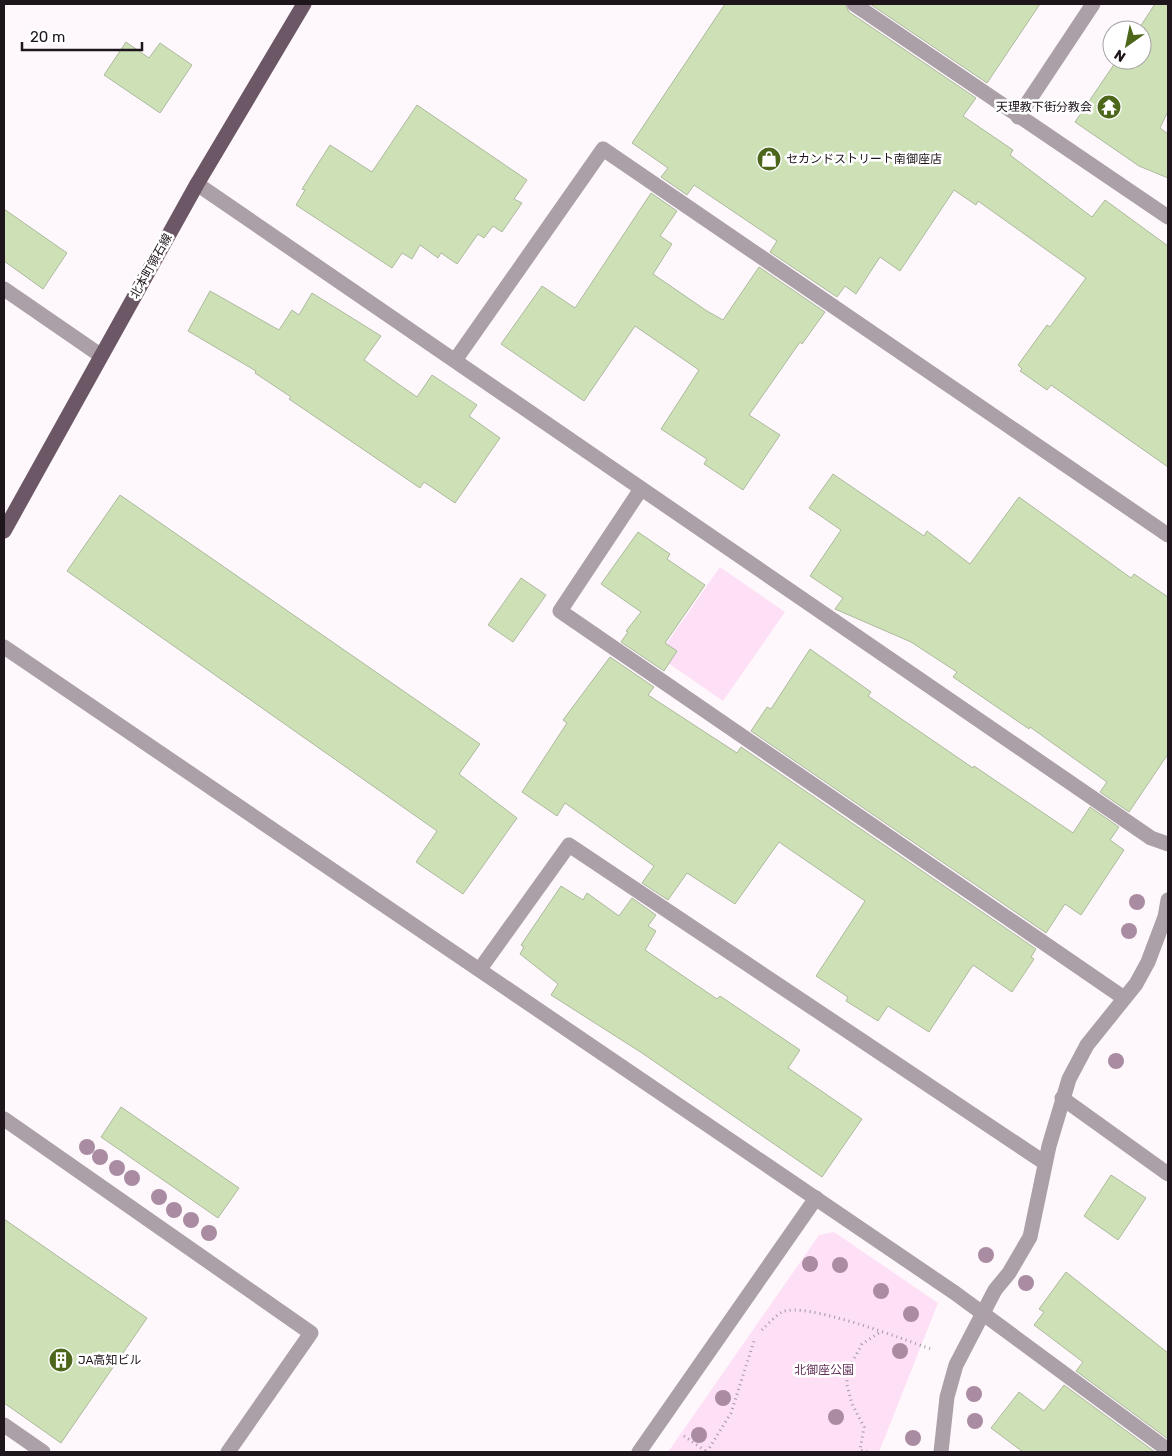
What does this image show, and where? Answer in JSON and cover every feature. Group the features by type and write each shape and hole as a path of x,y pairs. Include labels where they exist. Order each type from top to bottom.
{"main road":[{"name":"北本町領石線","path":"4,531 100,355 197,184 304,4"}],"street":[{"path":"854,4 1168,217"},
{"path":"1018,117 1093,4"},
{"path":"456,359 603,149 1168,535"},
{"path":"197,184 456,359 641,490 1151,838 1168,844"},
{"path":"4,290 100,355"},
{"path":"641,490 560,611 1124,998"},
{"path":"4,647 816,1198 982,1313 1168,1450"},
{"path":"480,969 569,845 1046,1163"},
{"path":"940,1452 947,1397 956,1365 995,1290 1021,1256 1030,1237 1062,1098 1077,1062 1087,1045 1136,984 1148,962 1162,926 1168,900"},
{"path":"1062,1098 1168,1174"},
{"path":"4,1119 311,1333 228,1452"},
{"path":"638,1452 816,1198"},
{"path":"4,1425 43,1452"}],"path":[{"path":"707,1452 731,1413 757,1334 783,1312 811,1313 882,1331 930,1349"},
{"path":"867,1452 860,1451 864,1428 852,1404 847,1385 847,1372 862,1344 882,1331"}],"green space":[{"path":"720,567 785,612 723,701 658,656"},
{"name":"北御座公園","path":"834,1232 938,1303 879,1452 668,1452 819,1235"}],"building":[{"path":"725,4 845,4 849,12 976,98 963,116 1013,150 1010,155 1092,217 1105,200 1168,246 1168,467 1051,385 1047,390 1020,371 1022,369 1018,365 1047,325 1050,327 1086,278 978,201 976,205 954,190 900,271 880,257 856,294 845,286 837,297 770,252 777,241 694,185 687,195 661,177 668,168 632,143"},
{"path":"870,4 1040,4 987,83"},
{"path":"1155,4 1168,4 1168,111 1160,128 1168,134 1168,178 1139,166 1075,122 1110,70 1152,70 1152,20 1145,20"},
{"path":"126,42 149,58 160,43 192,65 160,113 104,75"},
{"path":"417,105 527,180 514,199 522,203 502,232 493,226 484,238 478,234 457,264 441,253 438,258 420,245 412,259 402,253 392,268 296,205 305,190 302,189 330,145 372,172"},
{"path":"651,193 677,211 660,236 672,244 653,274 707,311 723,320 759,267 825,312 802,344 800,342 749,415 780,435 743,490 704,464 707,459 661,429 699,370 635,326 584,401 501,344 542,286 575,308"},
{"path":"4,209 67,253 43,289 4,261"},
{"path":"210,291 279,330 292,310 299,315 312,293 381,336 364,360 417,397 432,375 477,405 469,416 500,438 455,503 424,482 420,488 289,399 291,397 255,373 256,371 188,331"},
{"path":"833,474 924,536 927,531 970,564 1019,497 1131,578 1134,574 1168,597 1168,754 1129,812 1100,792 1107,782 1030,727 1029,729 953,677 957,672 911,642 835,609 843,598 810,576 841,530 809,508"},
{"path":"120,495 480,744 459,774 517,818 463,894 416,862 437,831 67,571"},
{"path":"638,532 670,554 667,559 705,585 665,643 677,651 664,671 621,642 628,632 626,631 641,612 601,584"},
{"path":"521,578 546,595 513,642 488,625"},
{"path":"810,649 871,692 868,696 973,768 974,766 1073,833 1090,807 1119,827 1110,840 1124,850 1081,915 1065,904 1046,933 751,731 767,707 771,709"},
{"path":"610,657 654,687 648,695 737,753 741,747 1036,949 1031,957 1034,959 1012,992 973,965 929,1032 888,1006 878,1021 846,1001 848,997 816,976 865,901 779,842 735,904 687,873 668,900 642,883 654,866 565,803 557,816 522,792 567,723 563,720"},
{"path":"561,886 583,900 587,893 619,916 632,898 656,915 648,926 656,931 645,950 717,999 720,996 800,1050 788,1068 862,1119 822,1177 642,1053 551,995 558,984 520,954 524,947 521,945"},
{"path":"121,1107 239,1188 218,1218 101,1137"},
{"path":"1111,1175 1146,1198 1118,1240 1084,1216"},
{"name":"JA高知ビル","path":"4,1219 147,1318 61,1443 4,1403"},
{"path":"1066,1272 1168,1353 1168,1439 1076,1371 1083,1362 1034,1325 1044,1312 1039,1309"},
{"path":"1064,1385 1155,1452 1023,1452 991,1428 1019,1392 1044,1411"}],"place":[{"name":"天理教下街分教会","path":"1109,107"},
{"name":"セカンドストリート南御座店","path":"769,159"},
{"name":"JA高知ビル","path":"61,1360"}]}
